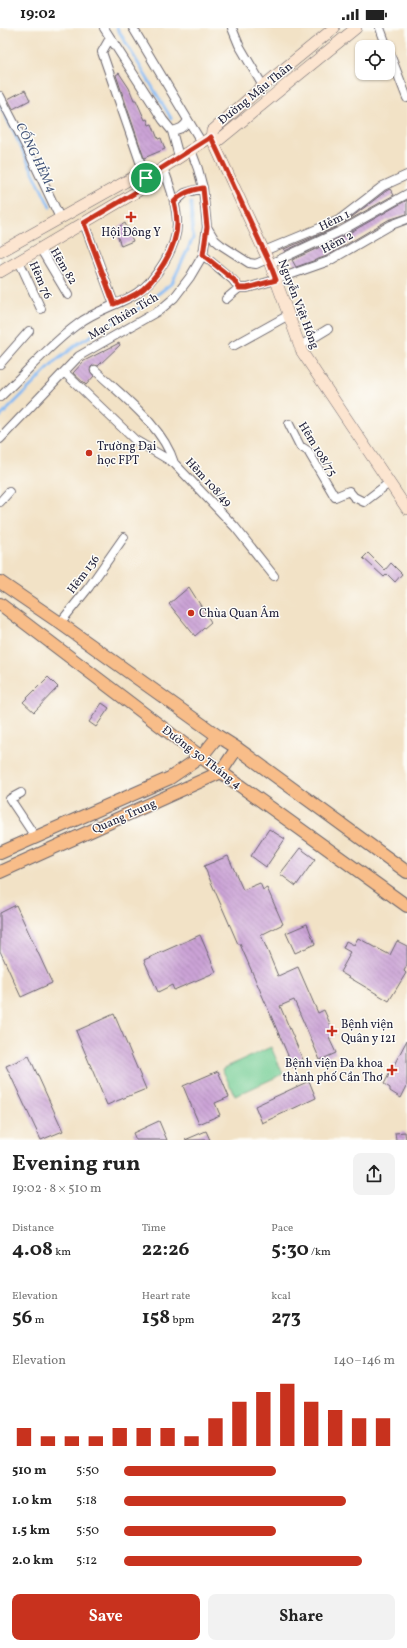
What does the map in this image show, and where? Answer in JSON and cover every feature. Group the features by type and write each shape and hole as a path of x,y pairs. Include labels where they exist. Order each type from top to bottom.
{"main road":[{"name":"Đường Mậu Thân","path":"0,272 138,191 146,178 191,150 208,137 263,86 334,28"},
{"name":"Đường Mậu Thân","path":"208,137 219,140 356,28"},
{"name":"Nguyễn Việt Hồng","path":"208,137 267,258 302,352 407,509"},
{"name":"Đường Mậu Thân","path":"0,252 132,178 146,178"},
{"name":"Đường 30 Tháng 4","path":"0,582 237,748 407,872"},
{"name":"Đường 30 Tháng 4","path":"0,604 202,756 221,772 407,906"},
{"name":"Quang Trung","path":"0,853 170,778 202,756 218,736"},
{"path":"221,772 237,748"},
{"name":"Quang Trung","path":"0,872 221,772"}],"street":[{"path":"104,28 154,109 172,131 179,157"},
{"path":"133,28 188,120 208,137"},
{"path":"232,28 239,45 263,86"},
{"path":"380,28 385,40"},
{"path":"110,38 102,52 146,178"},
{"path":"395,66 407,98"},
{"path":"0,96 27,148 60,218"},
{"path":"172,131 184,126 188,120"},
{"name":"Mạc Thiên Tích","path":"0,439 80,356 160,310 174,298 190,277 203,255 207,227 203,188 191,150"},
{"name":"Mạc Thiên Tích","path":"0,397 27,369 65,334 94,313 136,294 147,285 160,270 169,254 175,237 177,224 174,202 163,168"},
{"path":"207,227 215,240 221,246 249,263 256,264 332,224 350,213 364,199 383,186 407,175"},
{"path":"174,202 185,193 203,188"},
{"name":"Hẻm 1","path":"267,258 341,231 407,194"},
{"name":"Hẻm 2","path":"276,280 329,261 391,225 407,219"},
{"path":"84,223 114,304"},
{"name":"Hẽm 82","path":"40,248 68,295"},
{"path":"203,255 234,280 239,288"},
{"name":"Hẽm 76","path":"19,261 41,310"},
{"path":"226,300 239,288 247,288 276,280"},
{"path":"233,346 288,316"},
{"path":"300,346 328,329"},
{"path":"0,364 30,331"},
{"name":"Hẽm 108/49","path":"95,370 158,432 171,452 174,463 234,527 274,576"},
{"path":"64,372 135,440 174,463"},
{"name":"Hẽm 108/75","path":"289,424 300,446 308,451 335,497 349,491 354,497 364,502 389,483"},
{"path":"0,502 9,492"},
{"name":"Hẽm 136","path":"60,623 89,587 124,537"},
{"path":"21,793 10,799 36,838"}],"green space":[{"path":"271,1047 283,1074 235,1096 222,1069"}],"building":[{"path":"119,73 129,88 134,100 136,100 145,120 147,119 149,125 152,124 158,139 161,138 165,149 144,158 116,75"},
{"path":"25,90 30,100 13,109 8,99"},
{"path":"390,189 394,195 344,223 386,191"},
{"path":"407,200 407,214 388,220 327,256 296,267 292,260 344,236"},
{"path":"125,223 133,241 121,246 115,229"},
{"path":"337,227 285,251 284,249"},
{"path":"119,343 120,345 98,366 94,365 91,367 90,371 94,376 86,385 73,373 84,361"},
{"path":"368,553 385,570 391,563 402,574 395,582 387,574 384,577 363,558"},
{"name":"Chùa Quan Âm","path":"189,587 211,622 195,636 169,604"},
{"path":"48,677 58,687 34,712 23,702"},
{"path":"102,703 109,708 96,727 89,722"},
{"path":"269,829 285,839 266,867 251,856"},
{"path":"300,848 315,859 296,886 280,874"},
{"path":"228,856 243,890 260,883 263,890 267,888 283,924 261,935 278,976 298,967 318,1013 324,1010 335,1035 329,1038 336,1053 320,1060 294,1000 280,1006 304,1062 293,1067 240,944 238,944 204,866"},
{"path":"16,905 52,983 21,997 0,951 0,913"},
{"path":"307,924 315,944 295,953 286,933"},
{"path":"200,935 216,972 174,990 172,985 158,992 144,960"},
{"path":"358,938 390,955 397,941 407,946 407,965 404,971 406,973 389,1001 340,972 350,952 343,948 346,941 354,945"},
{"path":"114,1014 146,1089 107,1105 76,1031"},
{"path":"407,1040 407,1086 401,1098 390,1091 390,1088 384,1084"},
{"path":"29,1056 63,1131 41,1140 6,1066"},
{"path":"218,1071 229,1097 215,1103 220,1115 199,1124 183,1086"},
{"path":"309,1081 316,1098 262,1123 255,1106"},
{"path":"159,1121 167,1140 136,1140 133,1133"},
{"path":"206,1131 210,1140 185,1140"},
{"path":"405,1132 406,1140 396,1140 395,1133"}],"waterway":[{"path":"117,28 171,118"},
{"name":"CỐNG HẺM 4","path":"1,106 50,207"},
{"path":"0,417 56,361 80,342 140,308 172,283 193,238 191,203"}],"place":[{"name":"Hội Đông Y","path":"131,217"},
{"name":"Trường Đại học FPT","path":"89,453"},
{"name":"Chùa Quan Âm","path":"191,613"},
{"name":"Bệnh viện Quân y 121","path":"332,1031"},
{"name":"Bệnh viện Đa khoa thành phố Cần Thơ","path":"392,1070"}],"route":[{"path":"211,137 276,280 247,288 239,288 234,280 203,255 207,227 203,188 185,193 174,202 177,224 175,237 169,254 160,270 147,285 136,294 114,304 84,223 138,191 146,178 211,137"}]}
